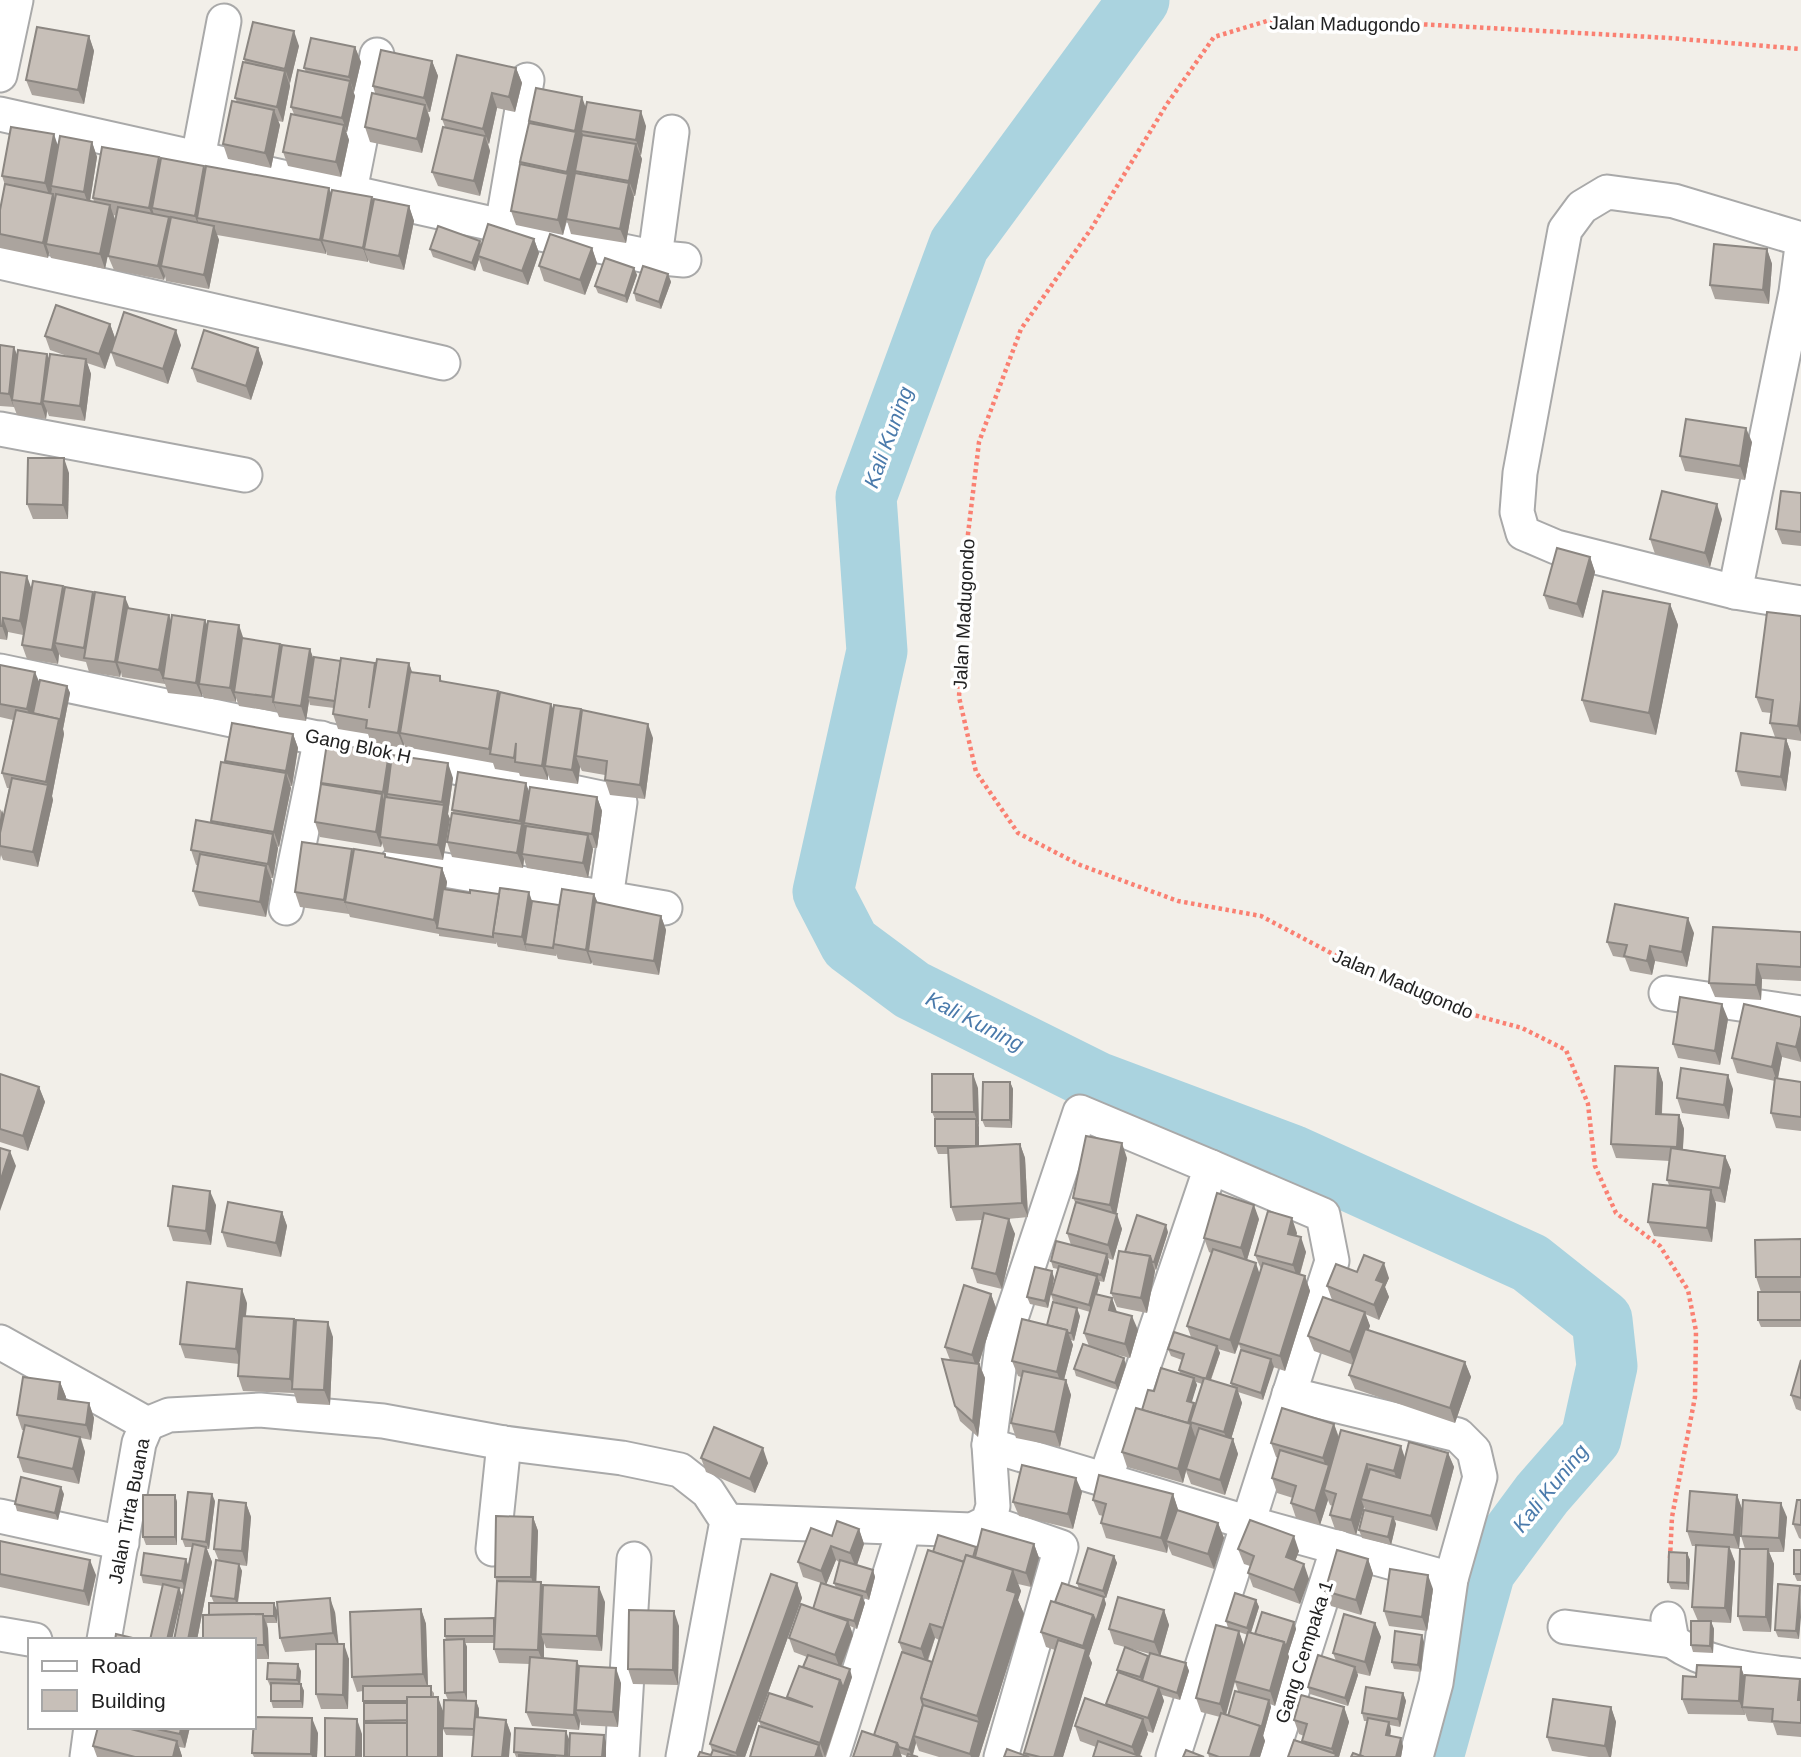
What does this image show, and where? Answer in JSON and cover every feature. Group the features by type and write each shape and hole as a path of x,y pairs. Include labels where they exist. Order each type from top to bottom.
{"street":[{"path":"0,75 16,0"},
{"path":"198,158 224,21"},
{"path":"350,191 377,55"},
{"path":"502,226 527,80"},
{"path":"0,114 502,226 668,258 657,242 672,132"},
{"path":"1801,239 1674,201 1607,192 1582,206 1565,230 1520,473 1517,512 1523,533 1556,547 1735,592 1801,603"},
{"path":"1735,592 1796,292 1801,254"},
{"path":"0,262 443,363"},
{"path":"0,429 245,475"},
{"name":"Gang Blok H","path":"0,671 620,802 606,898"},
{"path":"286,908 312,847 321,738"},
{"path":"366,856 665,908"},
{"path":"1666,993 1801,1013"},
{"path":"988,1522 993,1506 989,1445 1002,1345 1080,1112 1323,1215 1332,1261 1173,1757"},
{"path":"1107,1478 1211,1167"},
{"name":"Jalan Tirta Buana","path":"0,1342 147,1424 139,1443 104,1638"},
{"path":"1289,1394 1458,1436 1474,1451 1480,1477 1451,1578 1436,1682 1416,1757"},
{"path":"147,1424 169,1415 260,1410 383,1421 504,1443 622,1458 680,1469 708,1492 727,1521 683,1757"},
{"path":"493,1549 504,1443"},
{"path":"989,1445 1107,1478 1249,1523 1451,1578"},
{"path":"0,1516 122,1543"},
{"path":"727,1521 972,1530 988,1522 1061,1547 1001,1757"},
{"path":"832,1757 904,1529"},
{"name":"Gang Cempaka 1","path":"1271,1757 1338,1547"},
{"path":"622,1757 634,1559"},
{"path":"1565,1627 1670,1630 1692,1655 1733,1667 1801,1676"},
{"path":"0,1634 28,1639"},
{"path":"87,1757 91,1729"}],"path":[{"name":"Jalan Madugondo","path":"1670,1568 1672,1517 1695,1397 1696,1331 1688,1290 1660,1246 1616,1213 1595,1166 1588,1104 1566,1051 1522,1028 1469,1014 1331,953 1261,916 1178,901 1080,865 1018,833 976,772 959,697 968,534 978,442 1021,329 1091,229 1167,104 1214,37 1267,21 1345,20 1801,49"}],"building":[{"path":"253,22 294,31 285,69 244,59"},
{"path":"37,27 89,36 78,90 26,80"},
{"path":"311,38 355,47 349,77 304,68"},
{"path":"381,50 432,61 424,98 373,86"},
{"path":"457,55 516,68 509,97 492,93 483,129 442,119"},
{"path":"243,62 285,71 277,107 235,98"},
{"path":"298,70 350,81 342,118 291,107"},
{"path":"536,88 582,97 575,131 529,121"},
{"path":"372,93 425,105 417,139 365,127"},
{"path":"232,101 274,110 265,153 223,144"},
{"path":"587,102 641,111 636,140 581,131"},
{"path":"291,114 344,125 336,162 283,152"},
{"path":"529,123 576,132 567,172 520,162"},
{"path":"11,127 54,134 45,183 2,176"},
{"path":"443,127 485,136 474,181 432,172"},
{"path":"582,135 636,144 629,181 575,171"},
{"path":"60,136 92,142 84,192 51,186"},
{"path":"102,147 159,157 149,208 93,198"},
{"path":"161,158 204,166 195,216 152,208"},
{"path":"520,164 568,174 558,220 511,211"},
{"path":"206,166 329,188 320,240 197,218"},
{"path":"575,173 629,183 620,229 566,219"},
{"path":"5,184 53,194 43,243 0,234 0,210"},
{"path":"332,190 372,197 363,248 322,240"},
{"path":"56,194 110,205 100,254 46,244"},
{"path":"374,199 409,206 399,256 364,249"},
{"path":"118,207 169,217 158,266 108,256"},
{"path":"171,217 214,226 204,275 161,266"},
{"path":"488,224 534,239 522,271 478,256"},
{"path":"438,226 480,241 472,263 430,249"},
{"path":"550,234 592,248 580,280 539,266"},
{"path":"1714,244 1767,249 1763,290 1710,285"},
{"path":"605,258 634,268 625,296 595,286"},
{"path":"643,266 668,274 659,302 634,293"},
{"path":"56,305 110,324 99,354 45,336"},
{"path":"124,312 176,330 163,369 111,352"},
{"path":"204,330 258,348 246,386 192,368"},
{"path":"0,345 14,347 9,394 0,393"},
{"path":"18,350 47,354 41,404 12,400"},
{"path":"50,354 86,359 80,406 43,401"},
{"path":"1686,419 1746,428 1740,466 1680,456"},
{"path":"28,458 64,458 63,505 27,504"},
{"path":"1662,491 1717,504 1705,553 1650,539"},
{"path":"1781,491 1801,493 1801,532 1776,529"},
{"path":"1557,548 1590,557 1577,604 1544,595"},
{"path":"0,572 27,576 20,621 3,618 2,626 0,626"},
{"path":"33,581 63,586 52,650 22,645"},
{"path":"65,587 93,592 84,648 55,643"},
{"path":"1603,591 1670,604 1649,713 1582,700"},
{"path":"95,592 125,597 115,662 84,658"},
{"path":"127,608 169,615 159,670 117,662"},
{"path":"1767,612 1801,616 1801,700 1798,726 1770,723 1773,700 1756,697"},
{"path":"172,615 205,620 196,683 163,678"},
{"path":"208,621 239,625 230,688 199,684"},
{"path":"242,638 280,644 272,697 234,692"},
{"path":"282,645 310,649 301,706 273,702"},
{"path":"314,657 341,661 335,701 308,697"},
{"path":"341,658 375,663 369,708 377,659 409,663 398,733 366,728 367,720 333,714"},
{"path":"0,665 35,672 27,709 0,704"},
{"path":"410,672 440,676 440,681 498,691 489,749 400,733"},
{"path":"40,680 67,686 60,721 33,713"},
{"path":"500,692 551,704 542,766 515,762 516,743 514,758 490,754"},
{"path":"554,705 581,709 572,770 545,766"},
{"path":"16,710 59,719 46,782 2,773"},
{"path":"582,710 648,724 640,785 605,780 607,761 576,756"},
{"path":"232,723 293,734 286,771 225,761"},
{"path":"1741,733 1786,739 1781,777 1736,771"},
{"path":"327,743 389,753 383,792 321,783"},
{"path":"392,755 448,763 442,802 387,794"},
{"path":"221,762 286,773 274,832 211,821"},
{"path":"458,772 526,783 520,821 452,810"},
{"path":"12,778 48,785 33,852 0,846 0,833"},
{"path":"321,784 382,794 376,832 315,822"},
{"path":"530,787 597,797 592,834 524,823"},
{"path":"385,797 444,805 438,845 380,837"},
{"path":"452,813 522,824 517,853 447,842"},
{"path":"196,820 273,834 268,864 191,850"},
{"path":"526,826 588,835 583,863 522,854"},
{"path":"302,842 352,849 344,900 295,892"},
{"path":"354,849 442,868 434,920 345,902"},
{"path":"200,854 266,866 260,902 193,891"},
{"path":"500,888 529,892 522,937 493,933"},
{"path":"443,889 499,894 493,937 437,928"},
{"path":"562,889 594,894 586,950 553,944"},
{"path":"532,901 559,905 553,948 525,944"},
{"path":"595,902 661,916 654,961 588,951"},
{"path":"1615,904 1688,918 1682,952 1650,946 1647,961 1624,956 1627,945 1607,942"},
{"path":"1713,927 1801,932 1801,967 1757,964 1756,985 1709,983"},
{"path":"1680,997 1722,1004 1715,1051 1673,1044"},
{"path":"1744,1004 1801,1017 1796,1047 1777,1043 1772,1067 1732,1058"},
{"path":"1615,1066 1658,1068 1656,1114 1679,1115 1677,1147 1611,1144"},
{"path":"1681,1068 1728,1075 1724,1105 1677,1098"},
{"path":"0,1074 39,1087 23,1136 0,1129"},
{"path":"932,1074 973,1074 974,1112 932,1112"},
{"path":"1775,1078 1801,1082 1801,1117 1771,1113"},
{"path":"983,1082 1010,1082 1010,1120 982,1120"},
{"path":"935,1119 976,1119 976,1146 935,1146"},
{"path":"1086,1136 1122,1143 1110,1205 1073,1198"},
{"path":"1020,1144 1022,1203 951,1207 948,1148"},
{"path":"0,1148 10,1151 0,1182"},
{"path":"1671,1148 1725,1156 1720,1188 1667,1180"},
{"path":"1653,1184 1711,1190 1707,1228 1648,1222"},
{"path":"173,1186 210,1191 206,1231 168,1226"},
{"path":"1217,1193 1254,1205 1241,1248 1204,1238"},
{"path":"228,1202 282,1212 276,1243 222,1232"},
{"path":"1076,1202 1117,1214 1108,1245 1067,1233"},
{"path":"1268,1211 1292,1218 1288,1234 1301,1237 1293,1265 1255,1255"},
{"path":"984,1213 1009,1219 996,1274 972,1268"},
{"path":"1137,1215 1166,1225 1154,1262 1150,1256 1125,1252"},
{"path":"1801,1239 1801,1277 1756,1277 1755,1240"},
{"path":"1056,1241 1107,1254 1101,1275 1051,1261"},
{"path":"1213,1249 1256,1263 1230,1340 1187,1326"},
{"path":"1119,1251 1150,1256 1141,1298 1111,1293"},
{"path":"1364,1255 1384,1263 1376,1280 1384,1283 1374,1305 1327,1286 1336,1264 1357,1272"},
{"path":"1263,1263 1305,1276 1280,1356 1238,1343"},
{"path":"1059,1266 1097,1276 1089,1305 1051,1294"},
{"path":"1035,1267 1052,1271 1045,1301 1027,1297"},
{"path":"187,1282 242,1289 236,1349 180,1344"},
{"path":"964,1285 991,1294 972,1355 945,1347"},
{"path":"1758,1292 1801,1292 1801,1320 1758,1320"},
{"path":"1095,1294 1112,1298 1109,1310 1132,1316 1125,1344 1084,1333"},
{"path":"1323,1297 1365,1312 1350,1352 1308,1336"},
{"path":"1053,1302 1077,1308 1071,1333 1047,1325"},
{"path":"242,1316 294,1319 290,1379 238,1376"},
{"path":"1022,1319 1067,1330 1057,1372 1012,1361"},
{"path":"296,1320 328,1322 324,1390 292,1389"},
{"path":"1365,1329 1465,1362 1450,1408 1349,1375"},
{"path":"1174,1332 1217,1346 1206,1379 1179,1370 1184,1354 1168,1349"},
{"path":"1083,1344 1124,1358 1115,1383 1074,1369"},
{"path":"1241,1350 1271,1359 1261,1393 1231,1383"},
{"path":"942,1359 979,1364 973,1422 955,1406"},
{"path":"1801,1360 1801,1398 1791,1395"},
{"path":"1161,1368 1194,1378 1187,1401 1194,1403 1188,1423 1142,1410 1148,1390 1154,1391"},
{"path":"1023,1371 1066,1380 1055,1432 1011,1423"},
{"path":"23,1377 60,1382 58,1399 89,1403 86,1425 17,1415"},
{"path":"1204,1378 1237,1388 1224,1432 1190,1422"},
{"path":"1136,1408 1191,1424 1178,1469 1122,1452"},
{"path":"1282,1408 1334,1424 1323,1458 1271,1443"},
{"path":"25,1425 80,1437 73,1469 18,1457"},
{"path":"714,1427 763,1448 750,1479 701,1458"},
{"path":"1199,1428 1233,1439 1220,1480 1186,1469"},
{"path":"1341,1430 1401,1446 1394,1471 1367,1464 1351,1520 1330,1515 1336,1494 1324,1490"},
{"path":"1409,1442 1448,1453 1431,1516 1361,1499 1370,1469 1400,1478"},
{"path":"1280,1450 1329,1465 1315,1511 1291,1503 1296,1486 1272,1478"},
{"path":"1022,1465 1076,1478 1068,1514 1013,1502"},
{"path":"1099,1475 1173,1494 1161,1538 1101,1523 1106,1504 1093,1500"},
{"path":"21,1477 61,1487 55,1513 15,1504"},
{"path":"1690,1491 1737,1495 1734,1535 1687,1531"},
{"path":"188,1492 212,1494 206,1542 182,1539"},
{"path":"143,1495 175,1495 175,1537 143,1537"},
{"path":"219,1500 246,1503 242,1551 214,1549"},
{"path":"1743,1500 1781,1503 1779,1538 1741,1536"},
{"path":"1797,1500 1801,1500 1801,1525 1793,1524"},
{"path":"1177,1510 1218,1523 1208,1554 1166,1541"},
{"path":"1364,1510 1393,1517 1388,1537 1359,1530"},
{"path":"496,1516 533,1517 531,1577 495,1577"},
{"path":"1250,1520 1294,1536 1286,1557 1304,1564 1294,1590 1248,1573 1254,1556 1238,1549"},
{"path":"837,1521 859,1529 850,1553 831,1546 821,1571 798,1562 811,1528 832,1536"},
{"path":"982,1529 1034,1544 1026,1573 975,1557"},
{"path":"938,1535 976,1547 973,1557 966,1555 964,1562 933,1552"},
{"path":"0,1541 90,1560 84,1591 0,1574"},
{"path":"193,1544 206,1547 188,1638 174,1638"},
{"path":"1696,1545 1729,1547 1725,1608 1692,1607"},
{"path":"1088,1548 1114,1556 1103,1591 1077,1583"},
{"path":"1740,1549 1768,1549 1766,1617 1738,1616"},
{"path":"928,1550 964,1562 943,1628 930,1624 921,1649 899,1642"},
{"path":"1337,1550 1368,1559 1356,1600 1325,1591"},
{"path":"1794,1550 1801,1550 1801,1574 1794,1574"},
{"path":"1669,1552 1687,1553 1687,1583 1668,1582"},
{"path":"144,1553 186,1559 182,1581 141,1575"},
{"path":"966,1555 1013,1570 1007,1590 1016,1593 977,1716 921,1698"},
{"path":"216,1560 239,1564 235,1599 211,1596"},
{"path":"840,1560 873,1570 866,1592 834,1583"},
{"path":"1390,1569 1428,1575 1422,1617 1384,1611"},
{"path":"771,1574 797,1583 736,1753 710,1744"},
{"path":"497,1581 541,1582 538,1650 494,1649"},
{"path":"821,1583 862,1596 854,1621 813,1609"},
{"path":"1062,1583 1104,1597 1096,1622 1093,1615 1055,1602"},
{"path":"163,1584 179,1588 167,1638 150,1638"},
{"path":"1778,1584 1800,1586 1796,1631 1775,1630"},
{"path":"543,1585 599,1587 597,1636 541,1634"},
{"path":"1235,1593 1256,1600 1247,1628 1226,1621"},
{"path":"1118,1597 1164,1610 1154,1642 1109,1629"},
{"path":"330,1598 333,1633 280,1638 277,1602"},
{"path":"1051,1601 1093,1615 1083,1646 1041,1632"},
{"path":"209,1603 274,1603 274,1616 209,1615"},
{"path":"801,1604 848,1621 835,1655 789,1638"},
{"path":"421,1609 423,1674 352,1677 350,1612"},
{"path":"629,1610 674,1611 673,1670 628,1669"},
{"path":"1262,1612 1294,1622 1286,1647 1284,1642 1255,1634"},
{"path":"263,1614 264,1645 256,1645 256,1638 203,1638 203,1615"},
{"path":"1344,1614 1375,1623 1365,1662 1333,1653"},
{"path":"494,1618 494,1636 445,1636 445,1619"},
{"path":"1691,1621 1711,1621 1710,1646 1691,1645"},
{"path":"1216,1625 1239,1631 1220,1704 1196,1698"},
{"path":"1395,1631 1422,1635 1418,1665 1392,1662"},
{"path":"1248,1632 1284,1642 1270,1691 1234,1681"},
{"path":"116,1634 133,1638 115,1638"},
{"path":"464,1639 464,1692 445,1693 444,1640"},
{"path":"1058,1640 1086,1649 1054,1757 1040,1757 1024,1753"},
{"path":"316,1644 344,1644 343,1695 316,1694"},
{"path":"1125,1647 1148,1656 1140,1677 1117,1670"},
{"path":"902,1652 932,1662 921,1698 923,1705 909,1750 874,1735"},
{"path":"1150,1653 1186,1663 1177,1693 1142,1681"},
{"path":"808,1655 850,1669 843,1688 840,1680 803,1667"},
{"path":"1318,1655 1355,1667 1345,1698 1308,1687"},
{"path":"530,1657 577,1661 574,1715 526,1712"},
{"path":"268,1663 298,1664 297,1680 267,1679"},
{"path":"1697,1665 1741,1667 1739,1701 1682,1699 1683,1676 1696,1677"},
{"path":"579,1666 616,1668 613,1712 576,1710"},
{"path":"799,1666 840,1680 820,1743 759,1721 769,1693 813,1707 787,1697"},
{"path":"1118,1672 1159,1687 1148,1718 1106,1704"},
{"path":"1745,1675 1800,1679 1798,1700 1801,1700 1801,1723 1772,1721 1773,1709 1742,1707"},
{"path":"271,1683 301,1684 301,1701 271,1701"},
{"path":"363,1686 431,1686 431,1697 407,1697 407,1701 363,1701"},
{"path":"1366,1687 1403,1693 1398,1719 1362,1713"},
{"path":"1235,1691 1269,1700 1261,1729 1260,1726 1228,1716"},
{"path":"1301,1695 1344,1707 1332,1749 1302,1741 1307,1724 1294,1720"},
{"path":"407,1697 438,1697 438,1757 407,1757"},
{"path":"1085,1698 1143,1719 1132,1747 1075,1726"},
{"path":"1553,1699 1611,1707 1605,1746 1547,1737"},
{"path":"444,1700 476,1701 474,1729 443,1728"},
{"path":"364,1703 407,1703 407,1720 364,1721"},
{"path":"923,1705 979,1722 970,1754 914,1736"},
{"path":"1221,1713 1260,1726 1250,1757 1219,1757 1208,1753"},
{"path":"256,1717 312,1718 311,1754 252,1753"},
{"path":"475,1717 506,1720 502,1757 472,1757"},
{"path":"325,1718 357,1719 356,1757 325,1757"},
{"path":"1368,1718 1389,1722 1386,1735 1401,1738 1396,1757 1360,1755"},
{"path":"364,1723 407,1723 407,1757 364,1757"},
{"path":"759,1726 819,1745 815,1757 750,1757"},
{"path":"515,1728 566,1731 565,1756 514,1752"},
{"path":"97,1729 131,1729 177,1741 173,1757 135,1757 93,1746"},
{"path":"156,1729 181,1729 180,1734"},
{"path":"862,1731 897,1743 893,1757 853,1757"},
{"path":"570,1733 604,1735 602,1757 569,1757"},
{"path":"1294,1740 1336,1754 1335,1757 1288,1757"},
{"path":"1098,1741 1142,1757 1093,1757"},
{"path":"1007,1749 1029,1757 1004,1757"},
{"path":"713,1750 737,1757 698,1757 700,1752 711,1755"},
{"path":"1186,1750 1204,1757 1183,1757"},
{"path":"519,1755 556,1757 519,1757"}],"waterway":[{"name":"Kali Kuning","path":"1139,0 959,245 866,497 877,651 823,892 850,944 912,990 1097,1082 1292,1155 1530,1263 1602,1320 1607,1366 1591,1438 1542,1494 1485,1571 1433,1757"}]}
